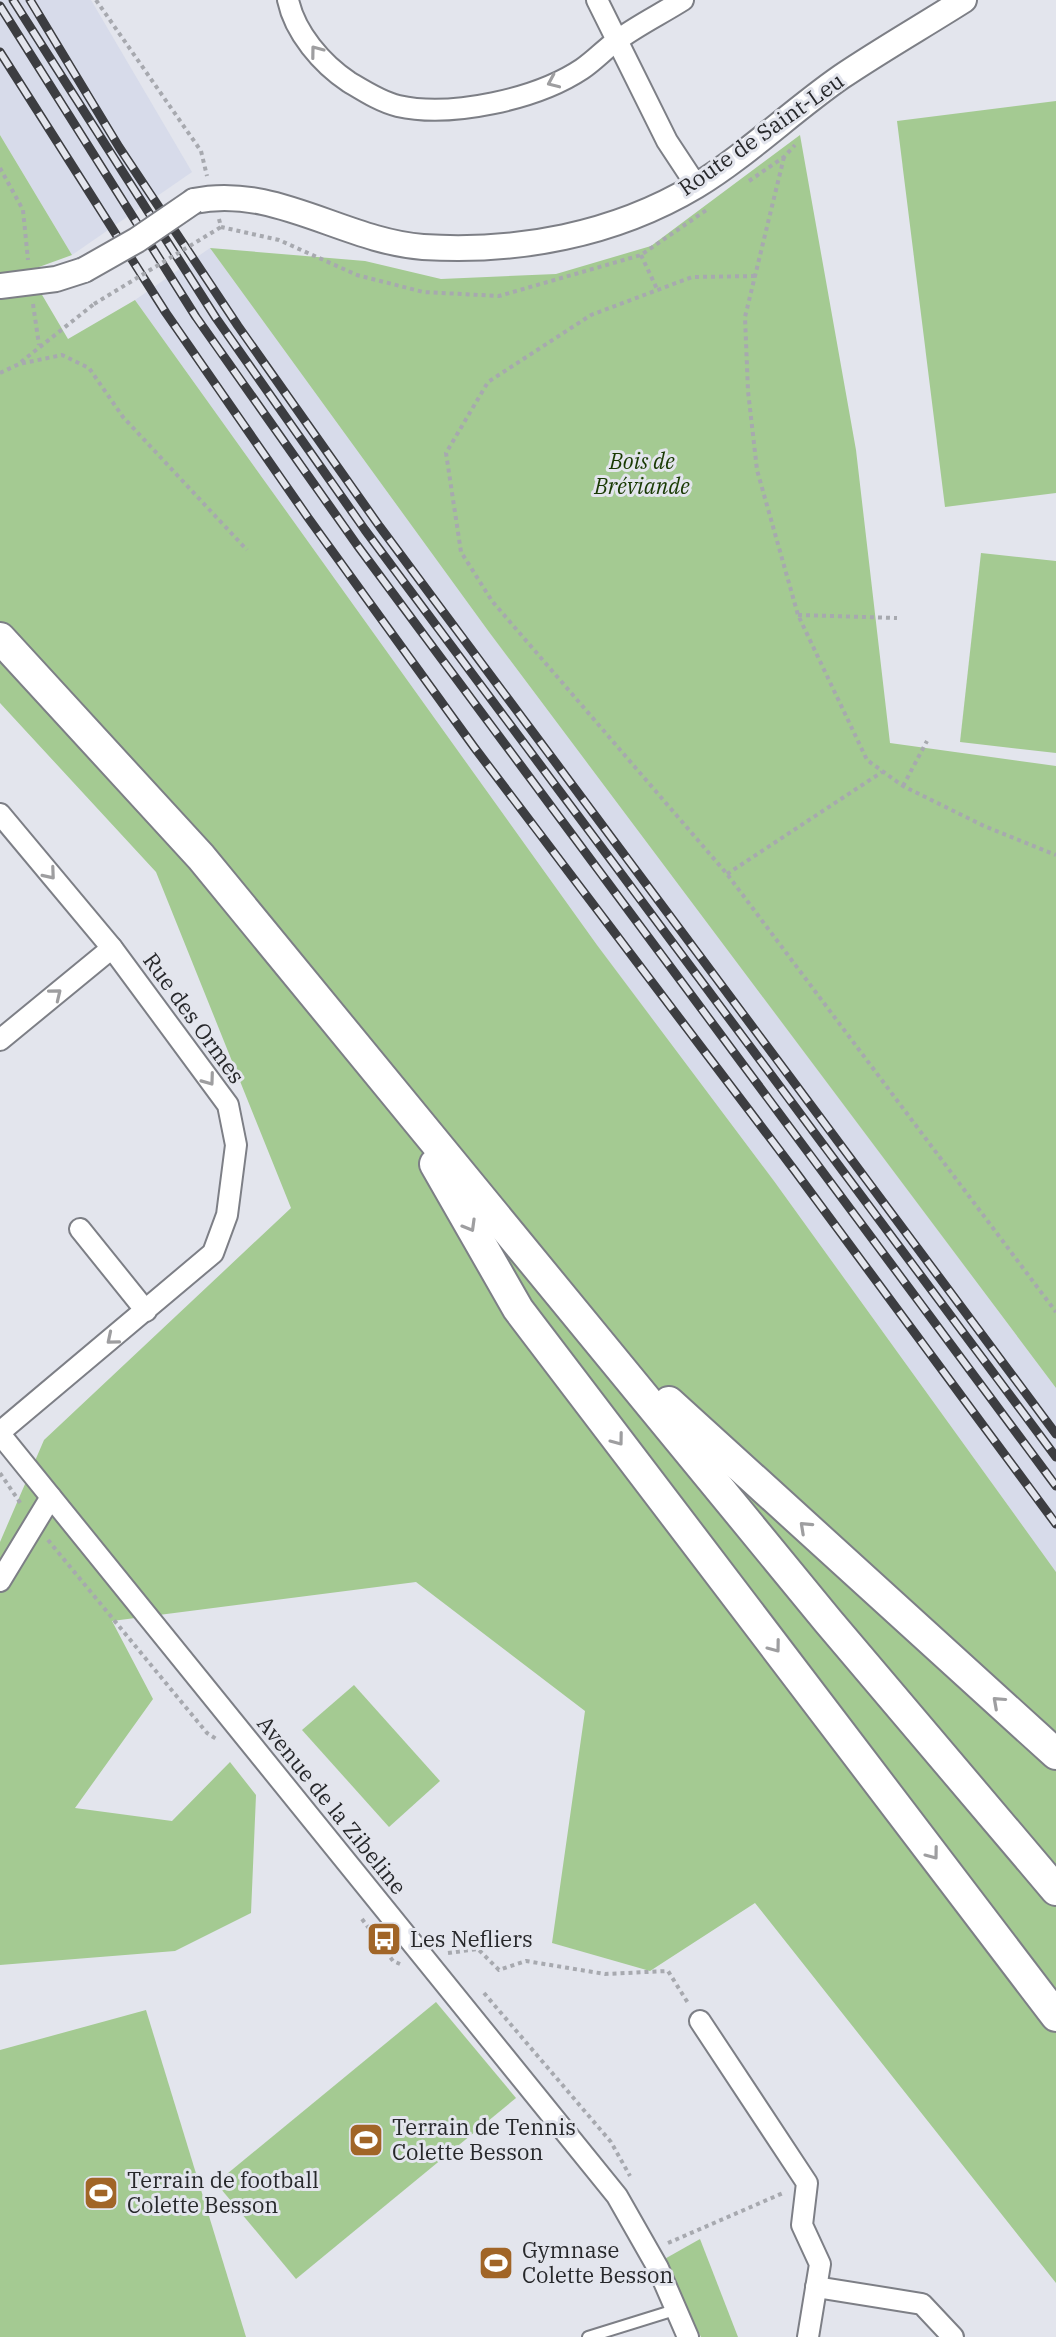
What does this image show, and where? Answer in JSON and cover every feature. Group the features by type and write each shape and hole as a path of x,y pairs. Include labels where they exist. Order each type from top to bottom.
{"main road":[{"path":"0,638 201,857 1056,1890"},
{"path":"390,1086 518,1309 1056,2016"},
{"path":"586,1325 1056,1754"}],"street":[{"path":"288,0 309,42 329,69 367,94 397,106 433,111 473,108 539,89 581,70 617,40 683,0"},
{"path":"597,0 667,141 696,185"},
{"name":"Route de Saint-Leu","path":"203,199 255,199 379,239 419,247 475,249 564,238 635,214 696,185 839,79 964,0"},
{"path":"0,286 30,283 84,270 203,199"},
{"name":"Rue des Ormes","path":"0,814 112,948 228,1105 236,1145 227,1215 213,1253 0,1433"},
{"path":"0,1040 112,948"},
{"path":"80,1229 146,1311"},
{"name":"Avenue de la Zibeline","path":"0,1433 438,1970 617,2196 678,2309 688,2337"},
{"path":"0,1581 51,1497"},
{"path":"700,2021 807,2183 802,2225 820,2264 808,2337"},
{"path":"816,2287 922,2304 953,2337"}],"lane":[{"path":"588,2337 678,2309"}],"path":[{"path":"19,364 94,304 221,227 203,199 201,151 96,0"},
{"path":"784,157 745,317 748,391 757,470 798,615 867,760 903,786 984,826 1056,855"},
{"path":"0,168 23,210 39,345"},
{"path":"641,255 658,290"},
{"path":"755,276 692,277 591,315 488,382 446,453 461,552 492,601 727,874 1056,1312"},
{"path":"0,373 19,364 62,355 89,368 123,417 247,550"},
{"path":"798,615 897,618"},
{"path":"903,786 927,741"},
{"path":"727,874 883,772"},
{"path":"0,1473 35,1525"},
{"path":"448,1953 478,1949 499,1970 526,1961 605,1974 668,1971 700,2021"},
{"path":"668,2243 807,2183"}],"shaded area":[{"path":"0,0 91,0 192,172 72,255 0,135"},
{"path":"210,248 489,632 1056,1388 1056,1572 774,1181 597,945 135,300"}],"green space":[{"path":"1056,101 1056,493 945,507 897,121"},
{"path":"0,135 72,255 28,271 68,339 135,300 597,945 774,1181 1056,1572 1056,2283 755,1903 650,1971 552,1943 585,1711 416,1582 112,1621 153,1699 75,1808 172,1821 230,1762 256,1795 251,1913 175,1951 0,1965 0,1542 44,1440 291,1208 156,872 0,703"},
{"name":"Bois de Bréviande","path":"800,135 856,450 890,743 1056,766 1056,1388 489,632 210,248 365,261 441,279 556,274 651,246"},
{"path":"981,553 1056,561 1056,753 960,742"},
{"path":"354,1685 440,1781 389,1827 302,1730"},
{"name":"Terrain de Tennis Colette Besson","path":"436,2002 516,2098 296,2279 216,2183"},
{"name":"Terrain de football Colette Besson","path":"146,2010 246,2337 0,2337 0,2050"},
{"path":"700,2239 738,2337 701,2337 661,2261"}],"railway":[{"path":"13,0 216,318 365,530 1056,1457"},
{"path":"30,0 119,147 238,326 380,527 1056,1434"},
{"path":"0,6 196,317 357,545 1056,1486"},
{"path":"0,52 166,313 309,519 474,747 795,1171 1056,1524"}],"place":[{"name":"Les Nefliers","path":"384,1939"},
{"name":"Terrain de Tennis Colette Besson","path":"366,2140"},
{"name":"Terrain de football Colette Besson","path":"101,2193"},
{"name":"Gymnase Colette Besson","path":"496,2263"}]}
